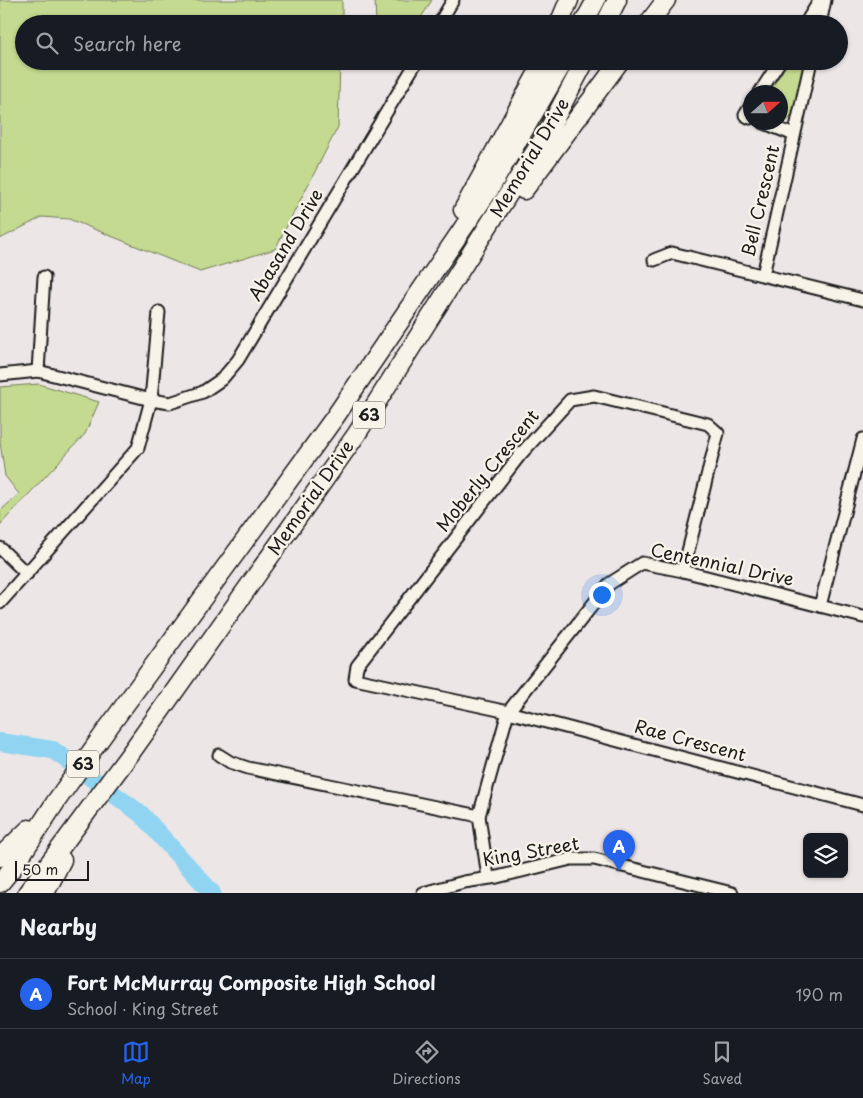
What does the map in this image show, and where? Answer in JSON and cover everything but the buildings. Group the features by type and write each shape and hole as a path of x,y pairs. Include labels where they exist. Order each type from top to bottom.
{"highway":[{"path":"563,15 569,0"},
{"path":"588,15 596,0"},
{"path":"610,15 617,0"},
{"path":"655,15 666,0"},
{"path":"401,320 487,168 539,70"},
{"name":"Memorial Drive","path":"0,883 14,866 57,800 108,728 335,417 489,190 559,70"},
{"name":"Memorial Drive","path":"27,893 130,754 356,435 548,133 580,70"},
{"path":"440,303 613,70"},
{"path":"0,857 57,800"},
{"path":"45,893 85,815"}],"street":[{"path":"445,15 453,0"},
{"path":"810,15 820,0"},
{"path":"822,15 825,0"},
{"name":"Abasand Drive","path":"38,371 170,403 204,392 222,379 238,360 412,70"},
{"path":"765,85 774,70"},
{"name":"Bell Crescent","path":"763,275 809,70"},
{"name":"Bell Crescent","path":"780,130 794,136"},
{"name":"Bell Crescent","path":"654,260 672,253 863,300"},
{"path":"0,375 38,371 44,277"},
{"path":"0,604 138,448 152,400 159,312"},
{"name":"Moberly Crescent","path":"508,712 356,679 357,666 520,455 570,400 594,396 708,424 718,433 683,571"},
{"path":"820,606 859,471 863,439"},
{"path":"0,548 27,574"},
{"name":"Centennial Drive","path":"488,877 479,816 508,712 609,584 642,563 683,571 863,617"},
{"name":"Rae Crescent","path":"508,712 863,805"},
{"path":"219,755 230,762 248,768 479,816"},
{"name":"King Street","path":"423,893 571,859 594,859 732,893"}],"green space":[{"path":"0,0 342,0 342,15 15,15 15,70 340,70 338,127 275,249 200,272 69,219 42,217 0,239"},
{"path":"375,0 432,0 423,15 376,15"},
{"path":"783,70 805,70 796,105 789,119 788,85 774,85"},
{"path":"39,384 99,402 85,434 0,525 0,511 19,494 5,476 0,442 0,387"}],"waterway":[{"path":"0,742 53,750 141,814 212,893"}],"place":[{"name":"Fort McMurray Composite High School","path":"619,871"}]}
